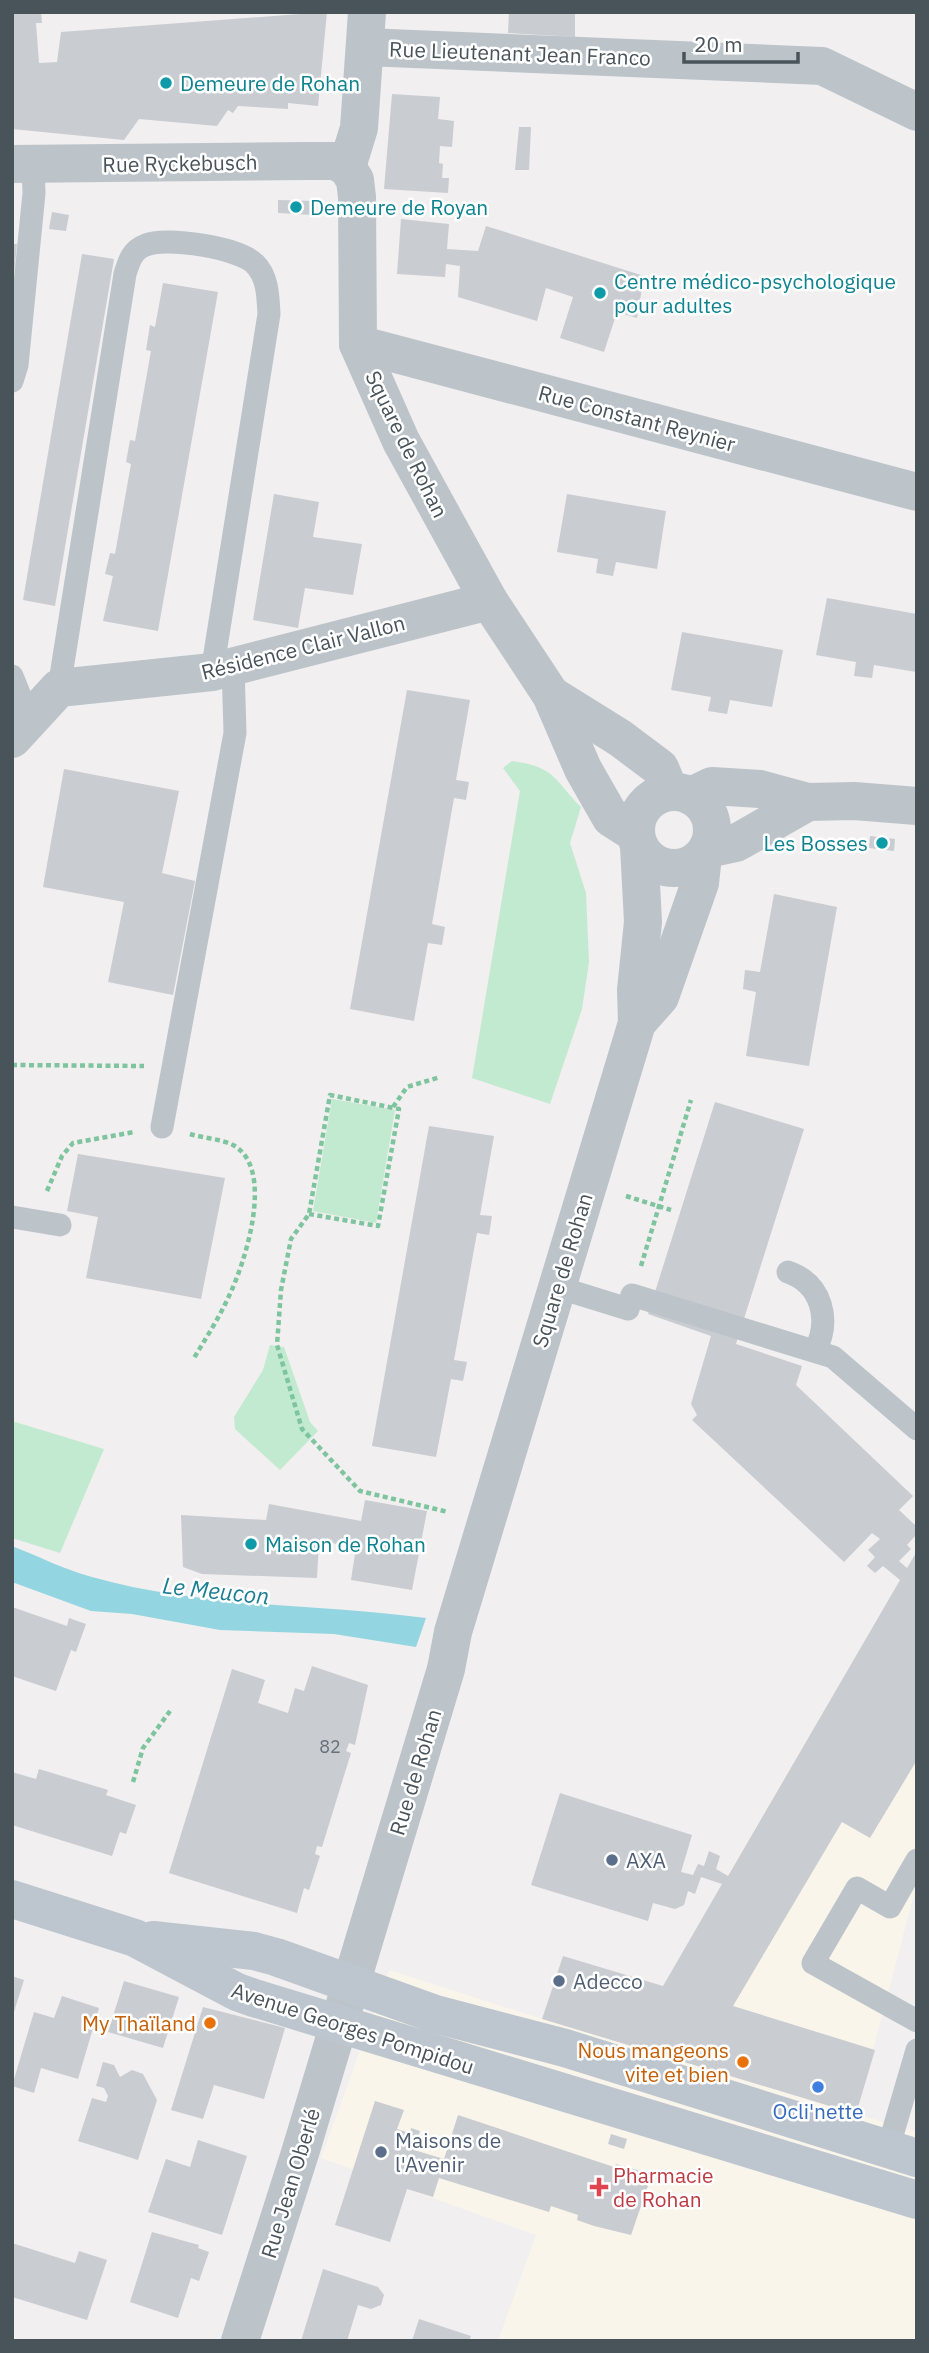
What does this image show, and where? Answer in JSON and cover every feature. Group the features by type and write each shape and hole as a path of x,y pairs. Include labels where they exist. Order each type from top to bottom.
{"main road":[{"path":"12,1899 135,1938"},
{"name":"Avenue Georges Pompidou","path":"135,1938 254,1951 452,2019 565,2048 902,2153"},
{"name":"Avenue Georges Pompidou","path":"135,1938 237,1992 336,2025 917,2200"}],"street":[{"name":"Rue Lieutenant Jean Franco","path":"366,30 822,66 917,112"},
{"path":"347,167 359,128 366,30"},
{"name":"Rue Ryckebusch","path":"23,164 335,161 347,167"},
{"name":"Square de Rohan","path":"347,167 355,180 357,197 358,344 401,441 489,601 551,695 583,769 611,818 637,840 643,922 636,990 638,1023 557,1287 473,1517"},
{"name":"Rue Constant Reynier","path":"358,344 917,492"},
{"name":"Résidence Clair Vallon","path":"59,688 223,669 489,601"},
{"path":"21,729 59,688"},
{"name":"Square de Rohan","path":"551,695 620,738 660,768 680,794"},
{"path":"808,802 736,843 705,852 692,864 668,868 656,864 637,840 636,822 648,802 712,786 760,789 808,802 854,801 917,806"},
{"path":"680,794 708,813 712,824 705,852"},
{"name":"Square de Rohan","path":"638,1023 660,997 700,883 705,852"},
{"name":"Rue de Rohan","path":"336,2025 446,1669 473,1517"},
{"name":"Rue Jean Oberlé","path":"240,2341 300,2153 336,2025"}],"lane":[{"path":"14,372 34,193 23,164"},
{"path":"59,688 125,274 132,254 146,244 167,241 239,253 256,264 267,284 269,314 223,669 235,733 162,1127"},
{"path":"12,676 21,729"},
{"path":"24,1219 60,1225"},
{"path":"788,1272 800,1276 823,1306 825,1324 816,1352"},
{"path":"557,1287 628,1309 632,1295 833,1357 917,1429"},
{"path":"917,1860 890,1907 857,1888 813,1963 917,2021"},
{"path":"902,2153 917,2050"}],"path":[{"path":"12,1065 173,1066"},
{"path":"393,1107 407,1087 440,1077"},
{"path":"309,1214 377,1226 399,1109 330,1096 309,1214 291,1240 281,1290 277,1345 302,1429 360,1491 473,1517"},
{"path":"632,1295 691,1100"},
{"path":"24,1219 62,1156 73,1143 162,1127 234,1146 250,1165 257,1185 252,1223 230,1296 194,1358"},
{"path":"631,1198 671,1210"},
{"path":"133,1782 143,1748 170,1711"}],"shaded area":[{"path":"917,1551 917,1883 856,2114 917,2132 917,2341 498,2341 536,2235 321,2158 389,1970 542,2019 563,1956 663,1986"}],"green space":[{"path":"512,761 546,771 581,807 570,843 586,893 589,962 582,1009 550,1104 472,1078 520,791 503,768"},
{"path":"332,1099 395,1110 376,1223 313,1211"},
{"path":"270,1345 284,1347 310,1422 318,1431 280,1470 235,1429 234,1417 263,1370"},
{"path":"12,1421 104,1449 60,1553 12,1538"}],"water":[{"path":"12,1546 82,1574 133,1587 216,1600 426,1618 416,1647 334,1634 220,1630 132,1614 91,1611 12,1582"}],"building":[{"name":"Demeure de Rohan","path":"12,12 41,12 42,23 36,23 39,63 57,62 61,32 327,12 318,106 288,103 288,109 238,106 233,113 228,110 217,126 139,119 124,140 12,129"},
{"path":"509,12 575,12 575,37 508,33"},
{"path":"392,94 440,97 438,119 454,121 452,147 440,146 439,163 443,164 442,178 449,178 448,193 384,189"},
{"path":"519,127 531,127 529,170 515,170"},
{"name":"Demeure de Royan","path":"278,200 315,201 314,215 278,213"},
{"path":"52,212 69,215 66,231 49,229"},
{"path":"401,219 449,224 447,249 478,251 486,226 644,276 637,318 617,312 604,352 560,338 573,297 546,288 537,321 458,297 460,266 446,264 445,277 397,274"},
{"path":"12,244 17,244 14,275 12,275"},
{"path":"82,254 114,259 55,606 23,600"},
{"path":"163,283 218,292 158,631 103,621 113,576 105,574 110,553 115,554 131,464 126,462 130,440 135,441 151,351 146,350 150,325 155,327"},
{"path":"274,494 319,502 313,537 362,544 353,595 305,588 298,628 253,620"},
{"path":"567,494 666,511 657,569 616,562 613,576 596,573 598,559 557,552"},
{"path":"827,598 917,614 916,672 874,665 872,678 854,676 856,662 816,655"},
{"path":"682,632 783,650 772,707 730,700 727,714 708,711 711,697 671,690"},
{"path":"407,690 470,700 456,780 469,782 466,800 454,798 432,924 445,927 442,945 428,943 414,1021 350,1009"},
{"path":"64,769 179,791 162,873 195,881 173,995 108,982 124,902 43,887"},
{"name":"Les Bosses","path":"870,836 895,839 894,851 869,848"},
{"path":"774,894 837,907 809,1066 746,1056 756,992 743,989 745,970 760,972"},
{"path":"715,1102 804,1129 736,1344 802,1366 796,1385 913,1496 899,1510 915,1525 916,1535 907,1545 911,1549 899,1561 907,1568 917,1551 917,1760 870,1838 842,1822 733,2006 875,2050 856,2114 542,2019 563,1956 663,1986 722,1884 701,1877 695,1894 688,1891 684,1905 675,1909 653,1903 648,1921 531,1885 560,1793 692,1835 681,1872 693,1875 698,1864 704,1866 709,1851 720,1856 716,1869 728,1876 900,1580 883,1566 875,1573 867,1566 875,1557 868,1550 880,1539 872,1533 844,1562 692,1420 697,1415 691,1404 711,1336 648,1314"},
{"path":"429,1126 494,1136 480,1215 492,1216 489,1235 477,1233 454,1360 467,1362 463,1381 451,1379 436,1457 372,1446"},
{"path":"78,1154 225,1178 201,1299 86,1278 98,1217 67,1211"},
{"name":"Maison de Rohan","path":"365,1500 427,1511 412,1590 351,1580 356,1547 319,1541 317,1578 202,1574 183,1567 181,1515 266,1520 269,1504 361,1521"},
{"path":"12,1607 67,1626 69,1618 86,1624 76,1652 71,1650 56,1691 12,1676"},
{"path":"312,1666 368,1685 355,1745 349,1743 346,1751 351,1753 322,1847 317,1846 315,1854 320,1856 309,1890 304,1888 297,1913 169,1873 232,1669 265,1680 258,1703 288,1713 295,1688 304,1691"},
{"path":"39,1769 108,1790 106,1795 136,1805 126,1834 120,1832 112,1856 12,1825 12,1772 36,1779"},
{"path":"12,1976 24,1980 13,2015 12,2015"},
{"path":"124,1981 179,1997 163,2048 108,2032"},
{"path":"62,1996 99,2008 78,2079 41,2068 34,2093 12,2086 34,2012 54,2018"},
{"path":"203,2007 285,2028 264,2099 214,2085 203,2119 171,2110"},
{"path":"103,2062 114,2065 120,2077 132,2070 143,2074 157,2100 138,2160 78,2141 92,2098 106,2102 108,2096 104,2088 96,2086"},
{"path":"375,2101 404,2110 397,2129 410,2133 411,2128 420,2131 414,2150 444,2159 458,2115 614,2167 616,2164 640,2171 648,2186 631,2235 577,2220 578,2215 551,2206 549,2212 439,2178 433,2197 407,2189 390,2242 335,2225"},
{"path":"611,2134 627,2139 624,2149 608,2144"},
{"path":"198,2140 247,2156 222,2235 148,2212 166,2159 190,2167"},
{"path":"152,2232 199,2245 198,2248 209,2252 199,2281 191,2278 178,2318 130,2302"},
{"path":"12,2243 75,2263 79,2251 107,2260 87,2320 12,2297"},
{"path":"323,2269 378,2287 384,2295 381,2305 371,2309 358,2305 347,2341 301,2341"},
{"path":"419,2319 471,2336 469,2341 412,2341"}],"place":[{"name":"Demeure de Rohan","path":"166,83"},
{"name":"Demeure de Royan","path":"296,207"},
{"name":"Centre médico-psychologique pour adultes","path":"600,293"},
{"name":"Les Bosses","path":"882,843"},
{"name":"Maison de Rohan","path":"251,1544"},
{"name":"AXA","path":"612,1860"},
{"name":"Adecco","path":"559,1981"},
{"name":"My Thaïland","path":"210,2023"},
{"name":"Nous mangeons vite et bien","path":"743,2062"},
{"name":"Ocli'nette","path":"818,2087"},
{"name":"Maisons de l'Avenir","path":"381,2152"},
{"name":"Pharmacie de Rohan","path":"599,2187"}],"water label":[{"name":"Le Meucon","path":"216,1590"}]}
